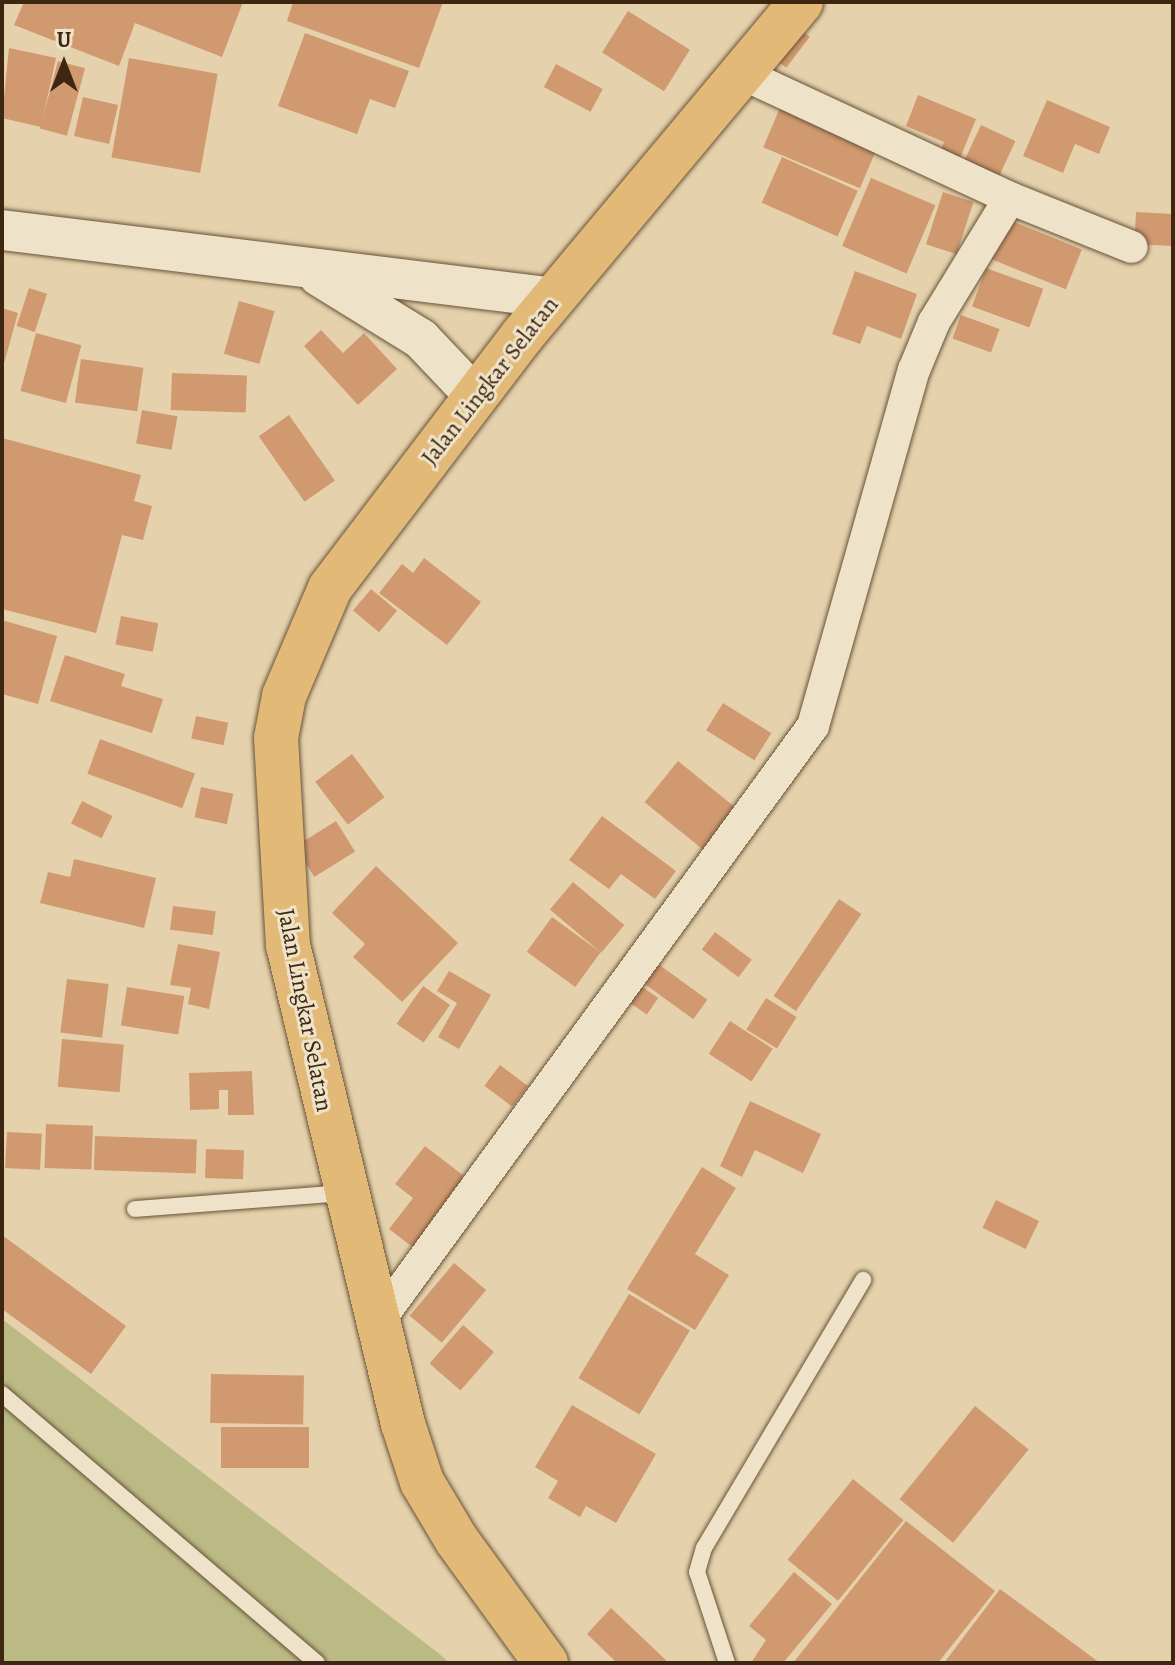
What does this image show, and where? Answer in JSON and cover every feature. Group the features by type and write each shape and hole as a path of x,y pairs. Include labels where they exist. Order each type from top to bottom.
{"highway":[{"name":"Jalan Lingkar Selatan","path":"536,1660 422,1482 377,1323 342,1193 288,946 276,738 284,696 330,588 554,298 801,2"}],"street":[{"path":"743,74 1010,198 1132,247"},
{"path":"377,1323 813,726 914,370 941,309 1010,198"},
{"path":"2,230 554,298"},
{"path":"297,265 421,339 476,397"}],"lane":[{"path":"135,1209 342,1193"},
{"path":"727,1663 697,1572 704,1548 863,1280"},
{"path":"2,1394 317,1663"}],"shaded area":[{"path":"2,1319 437,1652 450,1663 2,1663"}],"building":[{"path":"24,2 243,2 222,57 135,23 119,66 14,25"},
{"path":"293,2 443,2 419,68 287,21"},
{"path":"628,11 690,50 664,91 602,53"},
{"path":"793,24 810,37 786,68 770,55"},
{"path":"305,33 409,71 395,108 370,99 357,134 278,106"},
{"path":"9,48 56,58 41,127 2,118"},
{"path":"129,58 218,74 200,173 111,157"},
{"path":"58,61 85,68 67,136 40,129"},
{"path":"556,64 603,89 591,112 544,87"},
{"path":"918,95 976,119 958,163 939,155 944,142 906,126"},
{"path":"83,97 118,105 109,144 74,136"},
{"path":"1047,100 1110,127 1099,154 1075,144 1063,173 1023,156"},
{"path":"782,103 879,144 860,188 763,147"},
{"path":"981,125 1015,141 998,178 964,162"},
{"path":"782,157 858,191 837,236 762,203"},
{"path":"871,178 935,205 907,273 842,246"},
{"path":"943,192 973,202 956,254 926,244"},
{"path":"1136,212 1173,214 1171,246 1134,244"},
{"path":"1004,218 1082,249 1066,289 988,258"},
{"path":"986,268 1043,289 1029,327 972,307"},
{"path":"855,271 917,294 901,339 867,326 860,344 832,334"},
{"path":"29,288 47,294 35,332 17,326"},
{"path":"239,301 275,311 259,364 224,354"},
{"path":"2,308 18,313 3,367 2,367"},
{"path":"961,315 1000,329 991,353 952,338"},
{"path":"321,330 343,353 364,333 397,369 358,405 304,346"},
{"path":"36,333 81,345 66,403 20,391"},
{"path":"81,359 143,368 137,411 75,403"},
{"path":"172,373 247,376 246,413 171,410"},
{"path":"142,410 177,416 172,450 136,443"},
{"path":"289,415 335,481 305,502 259,436"},
{"path":"2,438 141,475 134,501 152,506 143,540 122,535 96,633 2,609"},
{"path":"424,558 481,602 447,645 379,593 402,564 413,573"},
{"path":"371,589 397,611 379,632 353,610"},
{"path":"121,616 158,623 153,652 115,644"},
{"path":"2,620 57,636 38,704 2,694"},
{"path":"65,655 125,674 121,686 163,699 152,733 50,701"},
{"path":"723,703 771,733 754,760 706,730"},
{"path":"196,716 228,723 223,745 191,738"},
{"path":"100,739 195,774 182,808 87,774"},
{"path":"352,754 384,797 348,825 315,782"},
{"path":"678,761 738,809 704,851 645,802"},
{"path":"201,787 233,794 227,824 195,817"},
{"path":"82,801 113,816 102,838 71,823"},
{"path":"602,816 676,871 655,899 621,874 609,889 569,860"},
{"path":"336,821 355,852 314,877 295,846"},
{"path":"74,859 156,878 144,928 40,903 48,872 70,877"},
{"path":"376,866 458,943 402,1002 353,957 365,944 332,913"},
{"path":"573,882 624,925 601,953 550,910"},
{"path":"839,899 861,914 796,1011 774,996"},
{"path":"173,906 216,911 213,935 170,930"},
{"path":"552,917 601,952 575,987 527,952"},
{"path":"715,932 752,960 738,977 702,950"},
{"path":"178,944 220,952 209,1009 188,1004 191,988 170,985"},
{"path":"654,961 707,1000 693,1019 640,980"},
{"path":"449,971 491,995 459,1049 438,1037 457,1003 437,991"},
{"path":"67,979 109,984 102,1038 60,1033"},
{"path":"423,986 450,1005 424,1043 397,1024"},
{"path":"641,986 658,998 647,1014 630,1002"},
{"path":"127,987 184,996 178,1035 121,1026"},
{"path":"766,998 797,1017 777,1048 746,1029"},
{"path":"730,1021 773,1049 752,1081 709,1054"},
{"path":"62,1039 124,1044 120,1092 58,1087"},
{"path":"500,1065 528,1086 512,1107 484,1086"},
{"path":"252,1071 254,1115 228,1115 228,1090 219,1090 219,1109 190,1110 189,1073"},
{"path":"750,1101 821,1134 803,1173 755,1150 742,1177 720,1166"},
{"path":"46,1124 93,1126 91,1170 44,1168"},
{"path":"7,1132 42,1134 40,1170 5,1168"},
{"path":"95,1136 197,1140 196,1174 94,1170"},
{"path":"425,1146 473,1183 419,1252 389,1229 413,1198 395,1184"},
{"path":"206,1149 244,1150 243,1179 205,1178"},
{"path":"702,1167 736,1188 695,1254 729,1275 695,1330 627,1289"},
{"path":"996,1200 1039,1221 1026,1249 982,1228"},
{"path":"2,1235 126,1326 91,1374 2,1309"},
{"path":"454,1263 486,1290 442,1343 410,1316"},
{"path":"629,1294 690,1331 639,1415 579,1378"},
{"path":"463,1325 494,1352 460,1390 430,1363"},
{"path":"211,1374 304,1376 303,1425 210,1423"},
{"path":"572,1405 656,1454 616,1523 586,1506 580,1517 548,1498 558,1481 535,1467"},
{"path":"975,1406 1029,1449 953,1543 899,1499"},
{"path":"221,1427 309,1427 309,1468 221,1468"},
{"path":"853,1479 904,1520 838,1601 788,1560"},
{"path":"906,1521 995,1591 938,1663 793,1663"},
{"path":"794,1572 832,1604 783,1663 751,1663 766,1640 749,1626"},
{"path":"1000,1589 1100,1663 944,1663"},
{"path":"611,1608 669,1663 617,1663 587,1634"}]}
